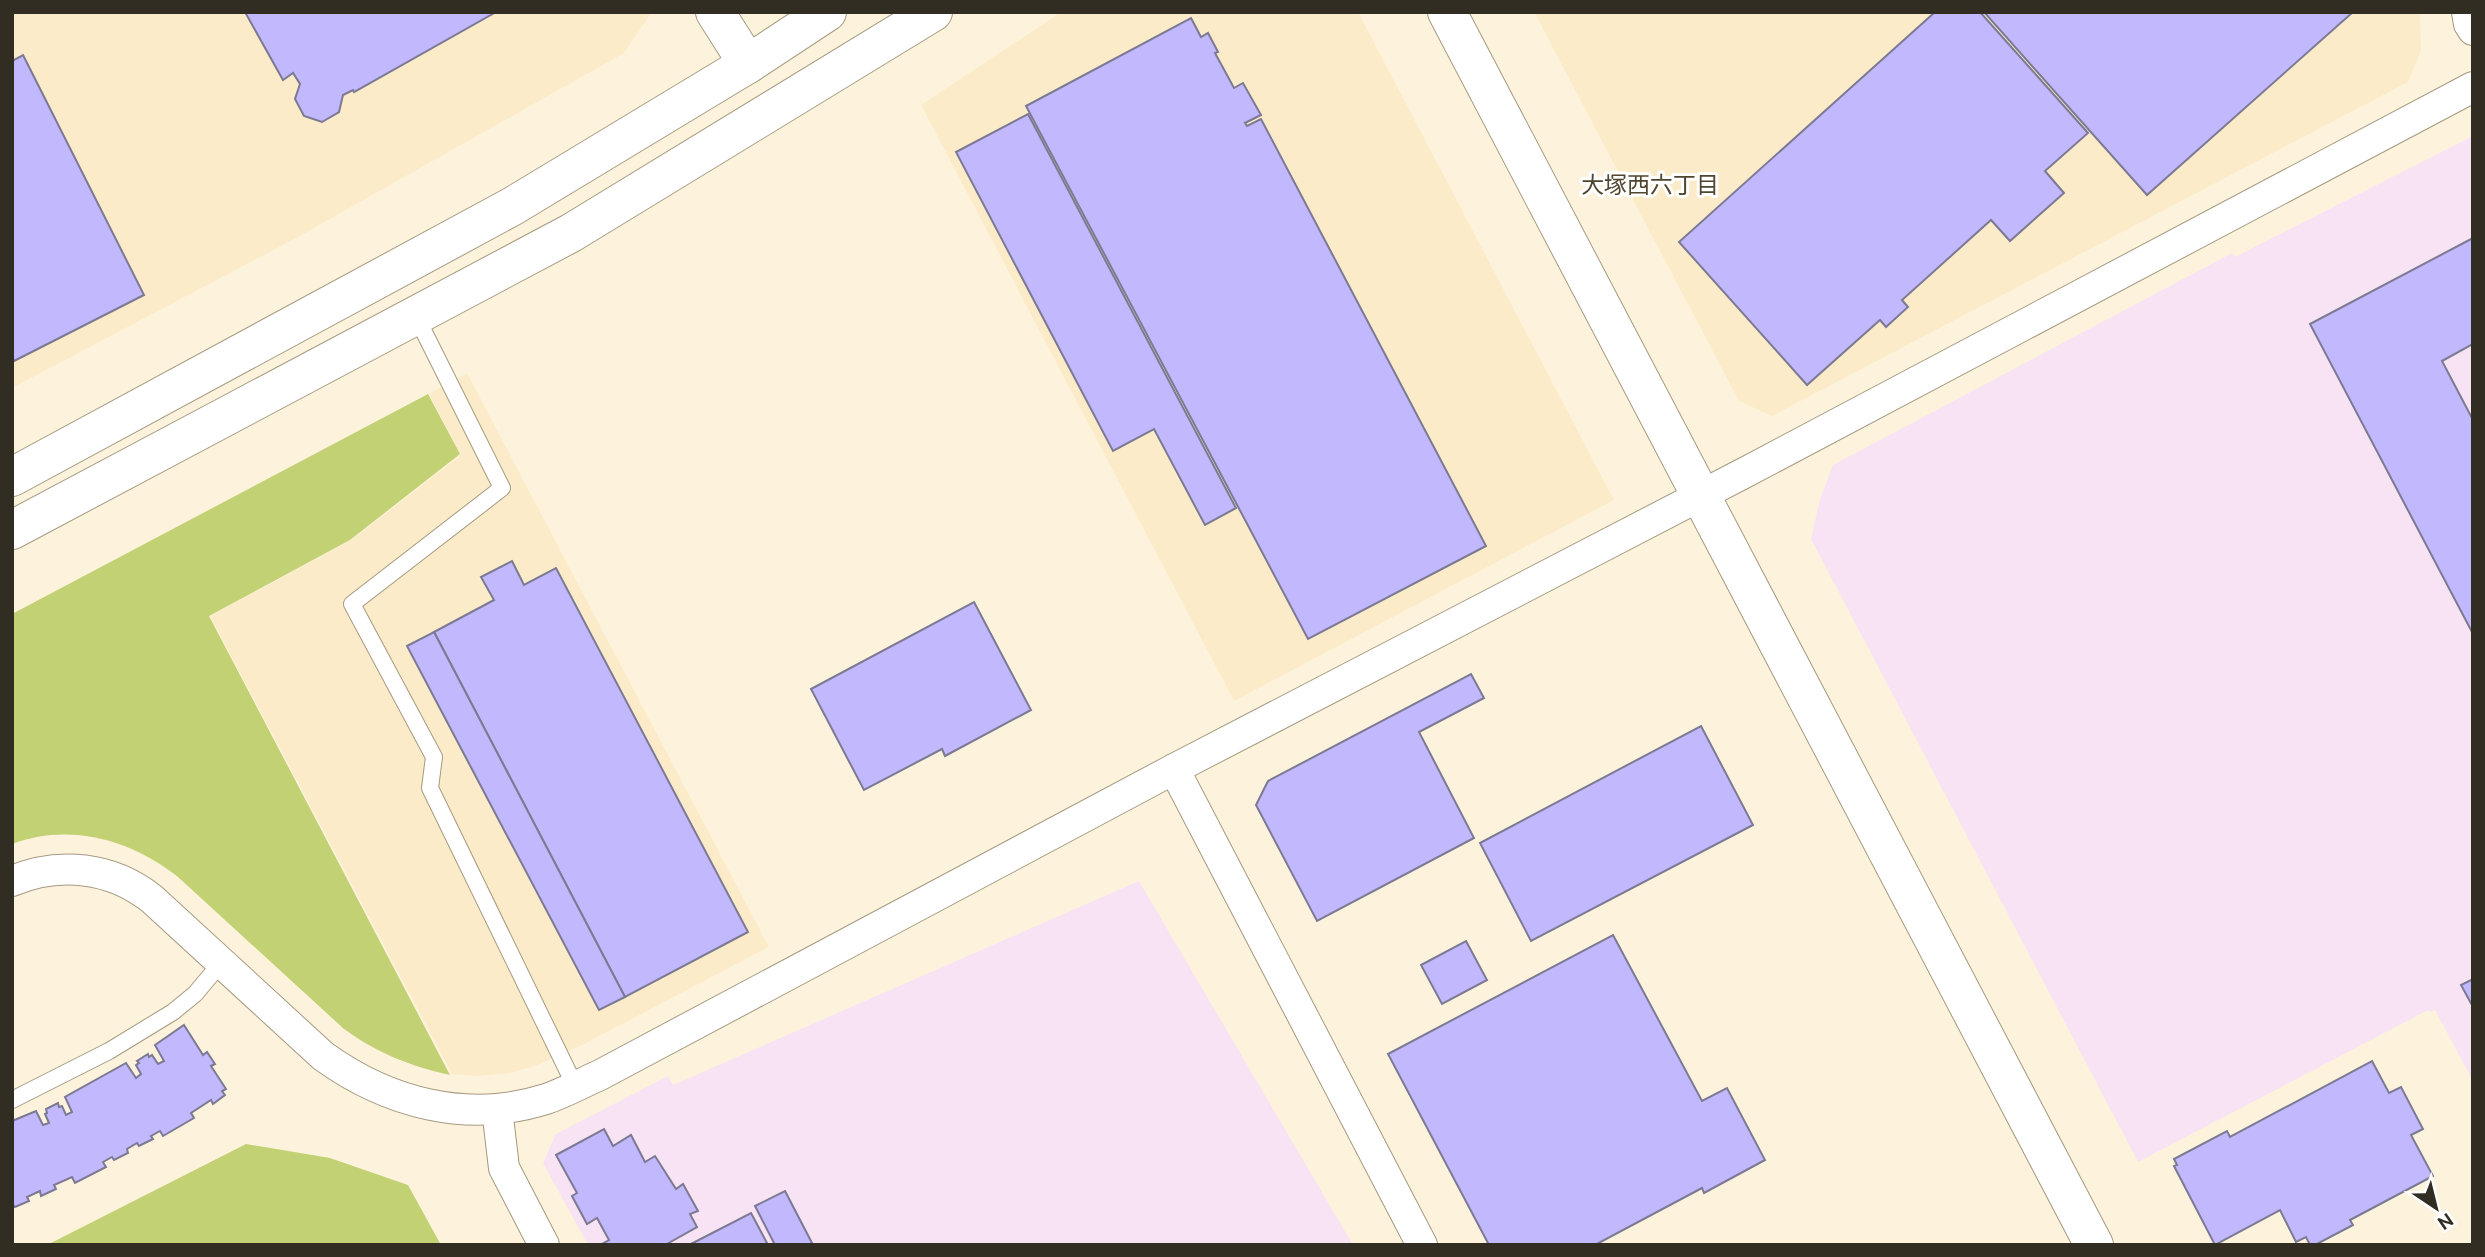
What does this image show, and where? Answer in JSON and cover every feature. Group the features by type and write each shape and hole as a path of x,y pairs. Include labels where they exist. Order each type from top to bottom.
{"street":[{"path":"715,12 748,64"},
{"path":"12,477 513,206 748,64 827,12"},
{"path":"12,530 571,233 933,12"},
{"path":"1447,12 2094,1245"},
{"path":"2467,12 2473,30"},
{"path":"12,881 48,870 69,869 117,878 141,891 323,1056 345,1071 393,1095 444,1108 497,1109 549,1098 2473,87"},
{"path":"1174,769 1422,1245"},
{"path":"497,1109 504,1168 544,1245"}],"lane":[{"path":"416,316 502,488 352,604 433,757 430,788 575,1086"},
{"path":"12,1100 109,1051 173,1012 195,994 221,964"}],"shaded area":[{"path":"12,12 652,12 624,53 298,237 12,388"},
{"path":"1061,12 1358,12 1614,500 1234,701 921,105"},
{"path":"1534,12 2420,12 2421,51 2408,82 1772,416 1739,401"},
{"path":"2473,136 2473,1081 2435,1010 2428,1010 2138,1162 1811,539 1820,499 1833,465 2232,253 2235,257"},
{"path":"467,373 769,947 584,1044 537,1065 510,1073 478,1076 452,1074 210,616 350,541 461,455 429,394"},
{"path":"1139,881 1353,1245 588,1245 543,1163 556,1134 668,1076 673,1085"}],"green space":[{"path":"428,394 460,454 350,540 209,616 450,1075 394,1058 344,1029 178,877 141,853 100,838 78,835 34,838 12,844 12,614"},
{"path":"246,1144 330,1158 408,1185 441,1245 47,1245"}],"building":[{"path":"245,12 496,12 354,92 353,90 343,95 339,112 322,122 304,116 295,99 300,84 293,73 283,80"},
{"path":"1935,12 1980,12 2088,133 2045,171 2064,193 2010,241 1991,220 1902,300 1908,307 1886,327 1880,320 1807,385 1679,242"},
{"path":"1984,12 2353,12 2147,195"},
{"path":"1191,18 1201,37 1208,33 1218,52 1215,53 1234,88 1243,83 1261,115 1245,123 1247,126 1261,119 1486,546 1308,639 1026,106"},
{"path":"23,55 144,295 14,361 12,61"},
{"path":"1028,114 1236,508 1205,525 1154,429 1113,451 956,152"},
{"path":"2473,238 2473,344 2442,361 2473,420 2472,632 2310,324"},
{"path":"512,561 524,585 556,568 748,932 625,997 434,632 494,600 481,577"},
{"path":"974,602 1031,710 945,756 942,749 864,790 811,689"},
{"path":"434,632 625,997 599,1010 407,646"},
{"path":"1471,674 1484,698 1419,732 1474,838 1317,921 1256,805 1268,781"},
{"path":"1701,726 1753,825 1531,941 1480,843"},
{"path":"1613,935 1702,1101 1727,1088 1765,1160 1704,1193 1702,1188 1595,1245 1489,1245 1388,1054"},
{"path":"1466,941 1487,980 1442,1004 1421,965"},
{"path":"2473,979 2473,1007 2461,985"},
{"path":"184,1025 203,1055 207,1052 215,1064 211,1066 226,1089 222,1091 225,1095 213,1104 211,1100 191,1113 194,1118 163,1136 160,1131 151,1136 153,1139 127,1149 128,1153 103,1162 106,1167 75,1183 72,1177 54,1185 56,1189 41,1196 40,1191 27,1197 29,1201 15,1207 12,1204 12,1121 36,1111 43,1125 49,1123 46,1109 58,1103 66,1115 72,1112 65,1097 126,1063 136,1078 141,1074 136,1065 139,1063 137,1061 148,1054 149,1057 152,1055 158,1064 164,1061 155,1045"},
{"path":"2372,1061 2389,1093 2401,1087 2423,1129 2411,1135 2433,1176 2350,1220 2353,1225 2315,1245 2310,1245 2306,1237 2296,1242 2280,1210 2215,1245 2174,1166 2177,1165 2174,1159 2227,1131 2230,1137"},
{"path":"604,1129 613,1146 631,1135 645,1162 655,1156 676,1189 683,1184 698,1211 690,1214 697,1227 665,1245 600,1245 609,1240 597,1218 587,1224 572,1196 577,1193 556,1155"},
{"path":"785,1191 812,1243 809,1245 775,1245 755,1206"},
{"path":"751,1213 768,1245 689,1245"}],"district":[{"name":"大塚西六丁目","path":"1650,185"}]}
